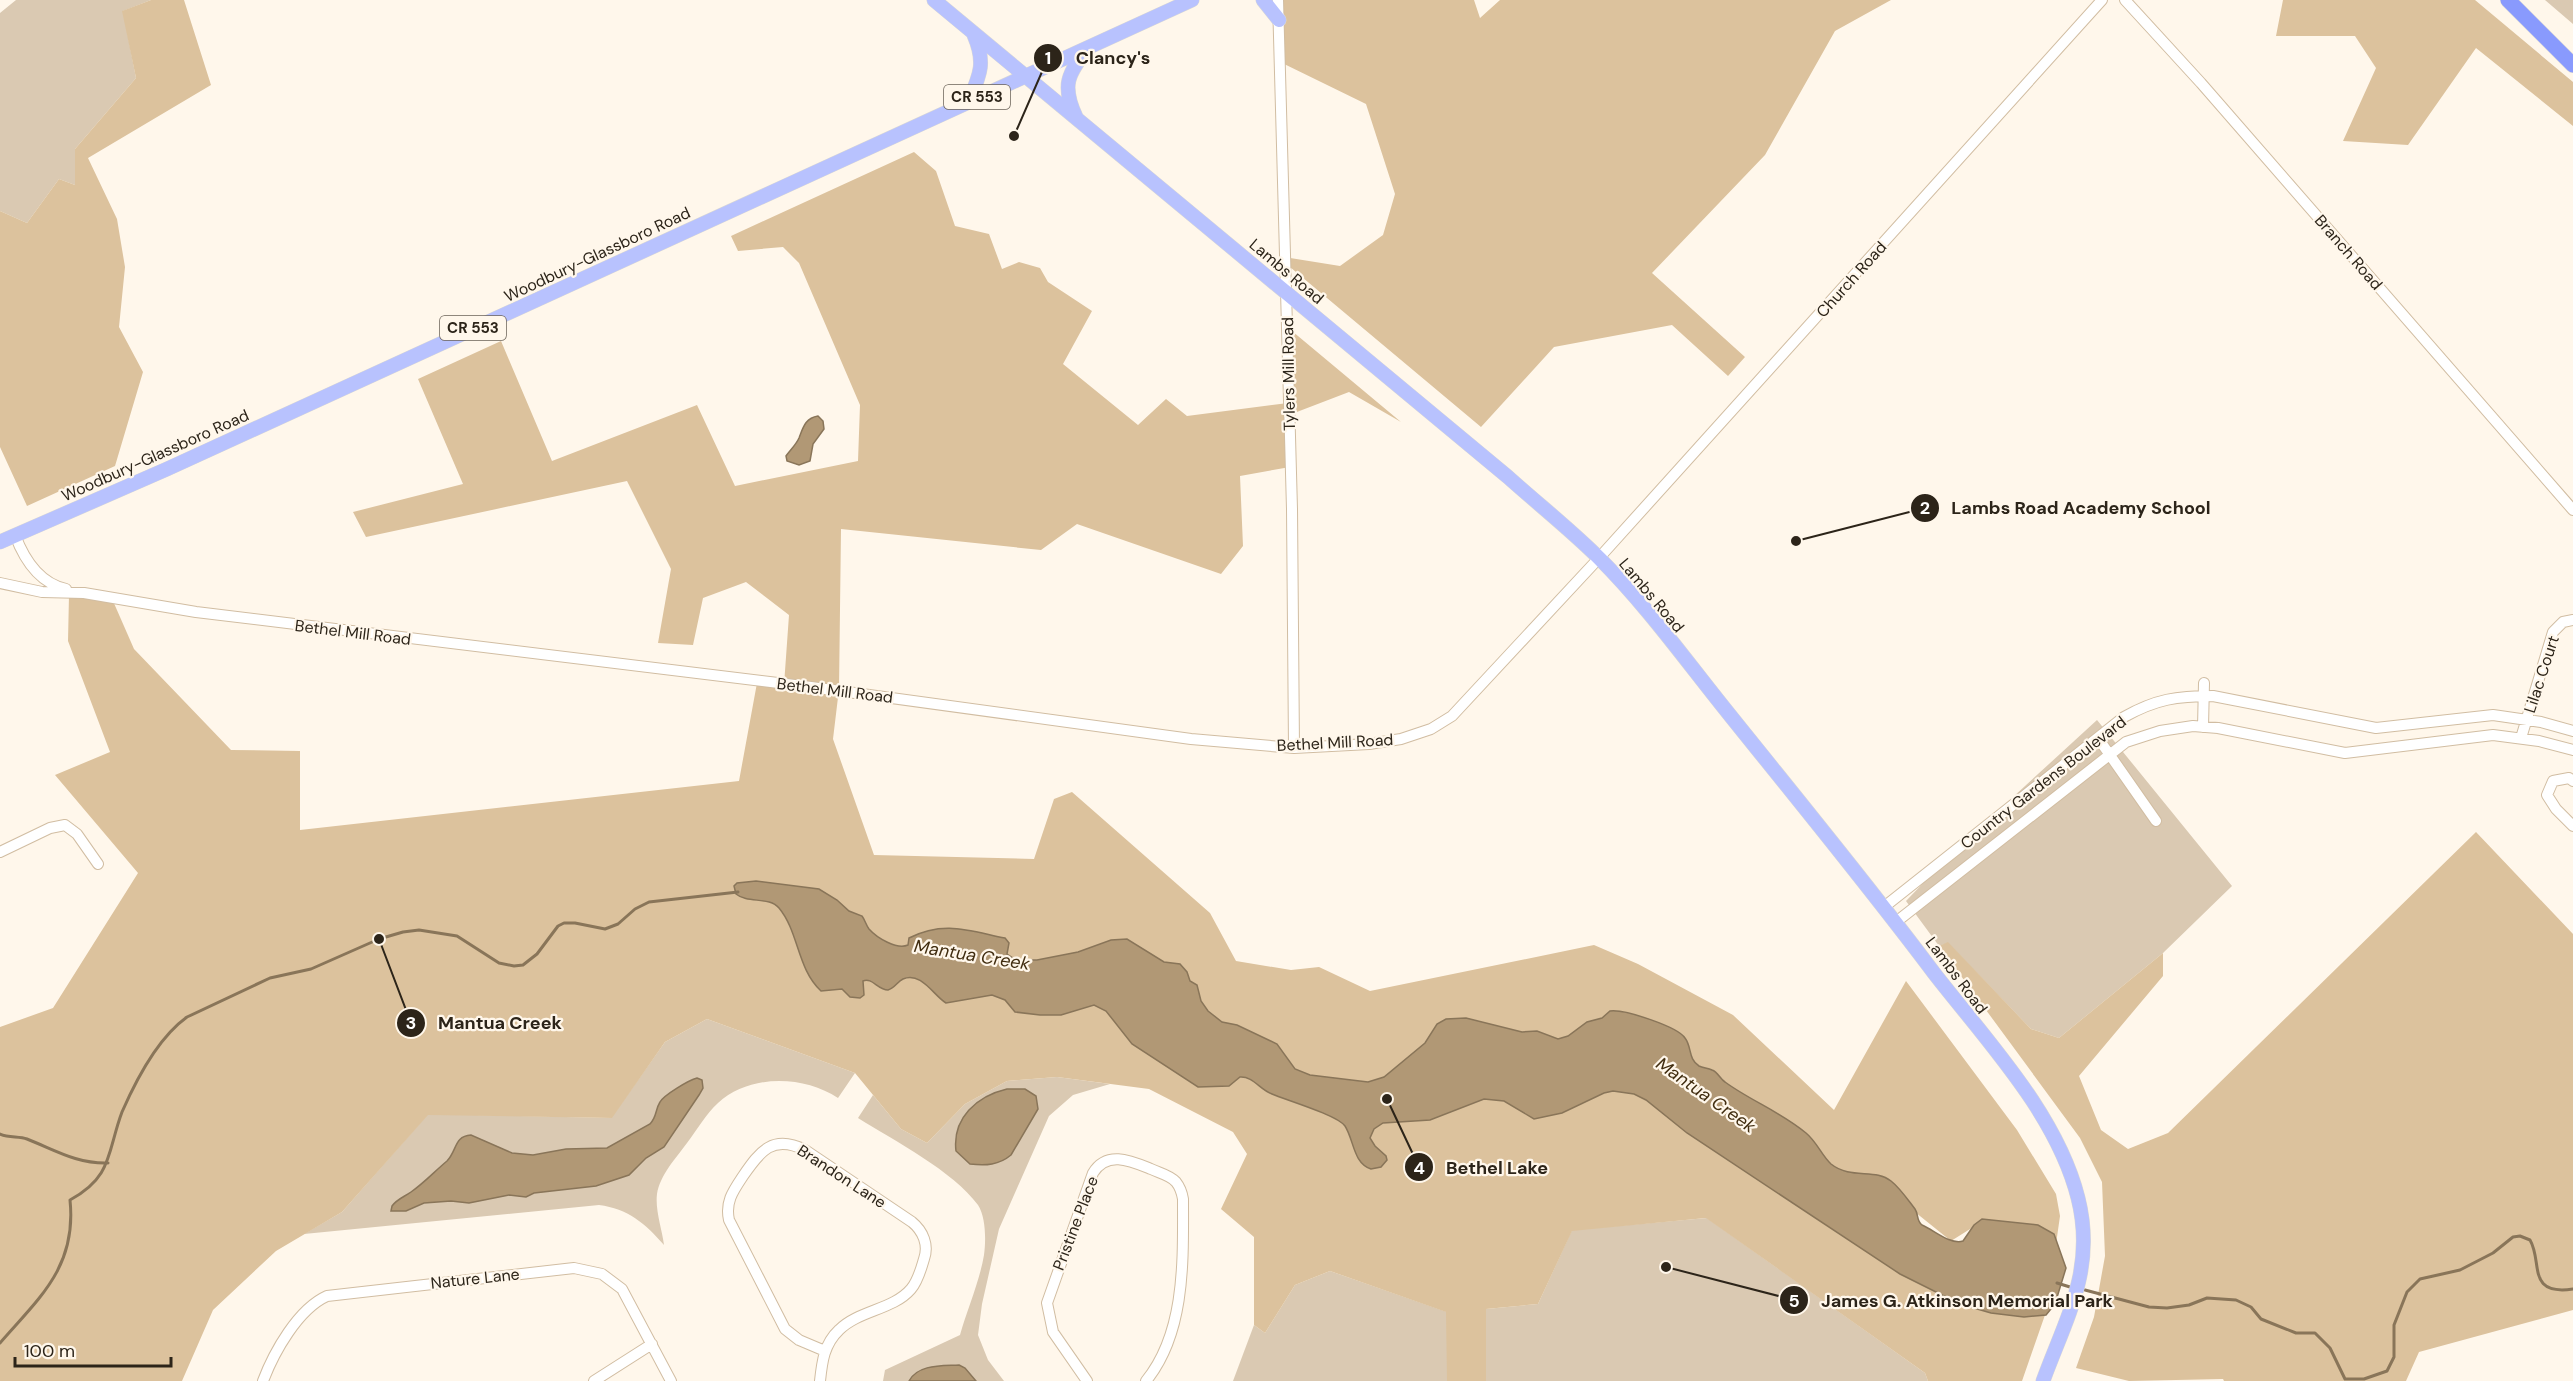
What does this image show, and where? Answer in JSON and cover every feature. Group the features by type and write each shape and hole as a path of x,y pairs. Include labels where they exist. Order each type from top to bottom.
{"highway":[{"path":"2511,3 2573,66"}],"main road":[{"name":"Lambs Road","path":"934,0 1508,477 1599,558 1708,688 1884,907 2026,1092 2055,1140 2075,1190 2083,1227 2080,1283 2071,1315 2043,1381"},
{"name":"Woodbury-Glassboro Road","path":"15,535 175,466 1192,0"},
{"path":"1263,0 1279,20"},
{"path":"969,101 982,68 980,49 973,33"},
{"path":"1078,121 1068,101 1068,81 1072,69 1090,45"},
{"name":"CR 553","path":"0,542 15,535"}],"street":[{"name":"Tylers Mill Road","path":"1278,0 1287,293 1294,747"},
{"name":"Church Road","path":"1599,558 2102,0"},
{"name":"Branch Road","path":"2125,0 2201,83 2571,509"},
{"path":"15,535 24,557 33,569 58,588 84,593"},
{"name":"Bethel Mill Road","path":"0,583 42,592 84,593 207,614 833,689 1191,739 1294,747 1369,744 1401,739 1431,729 1452,716 1599,558"},
{"name":"Lilac Court","path":"2521,738 2553,632 2563,622 2573,620"},
{"path":"2203,727 2204,683"},
{"name":"Country Gardens Boulevard","path":"1884,907 2124,717 2149,703 2188,696 2204,696 2376,728 2493,715 2527,719 2573,731"},
{"path":"2451,721 2453,740"},
{"path":"2418,725 2420,744"},
{"name":"Country Gardens Boulevard","path":"1896,922 2126,742 2142,735 2180,727 2203,727 2345,753 2493,735 2521,738 2571,750"},
{"path":"2571,750 2573,731"},
{"path":"2098,738 2156,821"},
{"path":"2572,822 2556,809 2547,795 2553,781 2560,778 2573,781"},
{"path":"0,852 50,828 65,825 77,834 98,864"},
{"name":"Brandon Lane","path":"820,1381 825,1351 834,1336 851,1320 900,1298 912,1288 925,1257 925,1242 922,1233 912,1222 830,1167 797,1146 778,1144 759,1153 733,1192 728,1206 729,1220 785,1329 799,1340 825,1351"},
{"name":"Pristine Place","path":"1088,1381 1053,1332 1047,1313 1047,1298 1093,1173 1100,1164 1116,1159 1130,1161 1170,1177 1179,1186 1183,1199 1179,1302 1175,1324 1162,1358 1146,1381"},
{"name":"Nature Lane","path":"263,1381 301,1314 327,1296 574,1268 593,1270 617,1285 625,1294 671,1381"},
{"path":"594,1381 652,1344"}],"shaded area":[{"path":"16,0 151,0 123,11 136,78 75,149 75,185 59,179 27,223 0,211 0,13"},
{"path":"151,0 184,0 211,85 88,158 117,219 125,267 119,327 143,372 115,466 27,506 0,447 0,211 27,223 59,179 75,185 75,149 136,78 122,11"},
{"path":"1276,0 1474,0 1480,18 1500,0 1891,0 1835,31 1765,155 1652,273 1745,357 1728,376 1672,325 1554,347 1481,427 1284,262 1284,257 1340,266 1383,235 1395,194 1366,104 1278,61"},
{"path":"2283,0 2475,0 2573,82 2573,126 2476,48 2408,145 2343,141 2376,68 2355,36 2276,36"},
{"path":"2545,0 2573,0 2573,24"},
{"path":"914,152 936,171 955,226 989,234 1002,269 1019,262 1040,268 1048,282 1092,311 1063,364 1138,425 1166,399 1187,416 1288,403 1286,326 1401,422 1349,392 1289,415 1290,467 1240,476 1243,546 1221,574 1077,524 1041,550 841,529 839,689 833,739 874,855 1034,859 1054,799 1072,792 1210,913 1236,961 1291,970 1319,967 1370,991 1594,945 1638,964 1733,1015 1834,1110 1906,981 2017,1130 2056,1194 2060,1216 2055,1251 1986,1219 1951,1241 1869,1175 1900,1274 2045,1315 2022,1381 1928,1381 1925,1373 1706,1218 1572,1231 1538,1304 1486,1309 1486,1381 1447,1381 1446,1312 1330,1271 1295,1285 1265,1333 1254,1325 1254,1237 1221,1209 1247,1154 1233,1132 1149,1089 1057,1077 1007,1081 965,1104 927,1143 901,1129 855,1073 707,1019 665,1042 612,1118 428,1115 342,1212 276,1251 213,1310 182,1381 0,1381 0,1027 53,1008 138,873 55,775 110,752 68,641 69,595 113,601 134,649 231,750 300,751 300,830 739,781 757,683 784,685 789,615 746,582 703,598 693,645 658,643 671,569 627,481 366,537 353,512 463,484 418,379 501,341 552,461 697,405 735,486 858,461 860,405 799,263 783,247 738,251 731,236"},
{"path":"2097,720 2232,886 2163,953 2059,1038 2031,1029 1948,943 1939,946 1906,901 1953,852"},
{"path":"2476,832 2573,934 2573,1310 2419,1352 2406,1381 2224,1381 2223,1379 2129,1381 2076,1368 2094,1317 2105,1256 2102,1182 2080,1138 1939,946 1948,942 2031,1029 2059,1038 2163,953 2163,976 2079,1076 2101,1130 2128,1149 2168,1133"},
{"path":"707,1019 855,1073 838,1098 809,1085 777,1081 745,1087 718,1103 661,1180 657,1194 657,1206 664,1245 635,1218 619,1210 599,1205 304,1234 342,1212 428,1114 611,1118 665,1042"},
{"path":"1057,1077 1110,1084 1073,1095 1049,1116 999,1229 982,1304 978,1335 988,1360 1004,1381 883,1381 885,1370 960,1335 982,1265 985,1229 978,1205 954,1180 922,1157 858,1118 873,1095 901,1129 927,1143 965,1104 1007,1081"},
{"path":"1707,1218 1925,1373 1928,1381 1486,1381 1486,1309 1538,1304 1572,1230"},
{"path":"1330,1271 1447,1312 1447,1381 1233,1381 1254,1325 1265,1333 1295,1285"}],"water":[{"path":"818,416 823,421 824,429 813,444 810,461 799,465 787,461 786,456 798,441 805,424"},
{"path":"756,881 819,889 849,911 862,916 869,929 877,936 898,946 908,945 909,938 934,929 968,930 1005,938 1009,943 1007,954 1016,960 1037,960 1078,952 1111,940 1127,939 1164,962 1180,964 1187,972 1190,981 1197,985 1201,1001 1208,1011 1222,1022 1237,1025 1277,1044 1295,1069 1310,1075 1368,1082 1384,1077 1425,1043 1437,1024 1446,1019 1466,1018 1522,1032 1537,1031 1558,1039 1568,1036 1587,1022 1602,1018 1610,1011 1650,1020 1672,1029 1685,1038 1693,1060 1699,1066 1714,1071 1723,1081 1806,1133 1831,1164 1847,1172 1878,1175 1891,1181 1915,1209 1920,1223 1942,1236 1953,1241 1963,1241 1974,1225 1982,1219 2038,1225 2054,1234 2066,1268 2055,1304 2046,1315 2024,1317 1991,1313 1960,1304 1900,1274 1687,1133 1646,1100 1634,1094 1613,1091 1604,1093 1562,1113 1534,1119 1504,1101 1484,1099 1430,1120 1383,1123 1374,1129 1370,1138 1387,1160 1381,1167 1371,1169 1365,1166 1357,1156 1345,1126 1332,1117 1268,1092 1245,1077 1240,1077 1229,1086 1198,1087 1132,1044 1106,1011 1094,1005 1061,1015 1040,1015 1015,1012 1005,1000 992,995 946,1003 927,985 910,977 903,979 888,990 869,981 863,981 864,995 860,998 850,997 842,989 821,991 807,972 791,928 779,908 770,902 746,899 736,894 734,886 737,883"},
{"path":"697,1078 702,1080 703,1088 664,1147 646,1158 629,1175 596,1186 534,1193 526,1197 509,1195 469,1203 451,1201 424,1203 406,1211 391,1211 396,1202 447,1161 461,1138 465,1136 471,1135 512,1153 533,1155 566,1149 607,1148 650,1124 662,1099"},
{"path":"1007,1089 1025,1089 1036,1096 1038,1109 1011,1155 992,1164 970,1164 956,1151 958,1128 962,1119 969,1110 986,1097"},
{"path":"959,1365 965,1368 976,1381 909,1381 918,1371 924,1369"}],"waterway":[{"name":"Mantua Creek","path":"0,1343 52,1280 68,1244 71,1224 70,1200 84,1191 101,1173 122,1112 141,1073 167,1036 187,1017 270,978 311,969 379,939 403,932 419,930 457,936 499,963 523,965 537,954 558,926 564,923 605,929 618,924 635,909 649,902 738,892"},
{"path":"0,1134 27,1139 76,1159 108,1163"},
{"name":"Mantua Creek","path":"2085,1290 2149,1307 2167,1308 2189,1305 2207,1298 2236,1300 2251,1307 2261,1319 2296,1333 2315,1333 2330,1348 2345,1379 2364,1379 2387,1371 2394,1357 2394,1325 2407,1292 2420,1279 2460,1270 2493,1253 2513,1237 2520,1236 2530,1240 2542,1282 2558,1290 2573,1289"},
{"name":"Mantua Creek","path":"2057,1283 2070,1287"}],"place":[{"name":"Clancy's","path":"1014,136"},
{"name":"Lambs Road Academy School","path":"1796,541"},
{"name":"Mantua Creek","path":"379,939"},
{"name":"Bethel Lake","path":"1387,1099"},
{"name":"James G. Atkinson Memorial Park","path":"1666,1267"}]}
